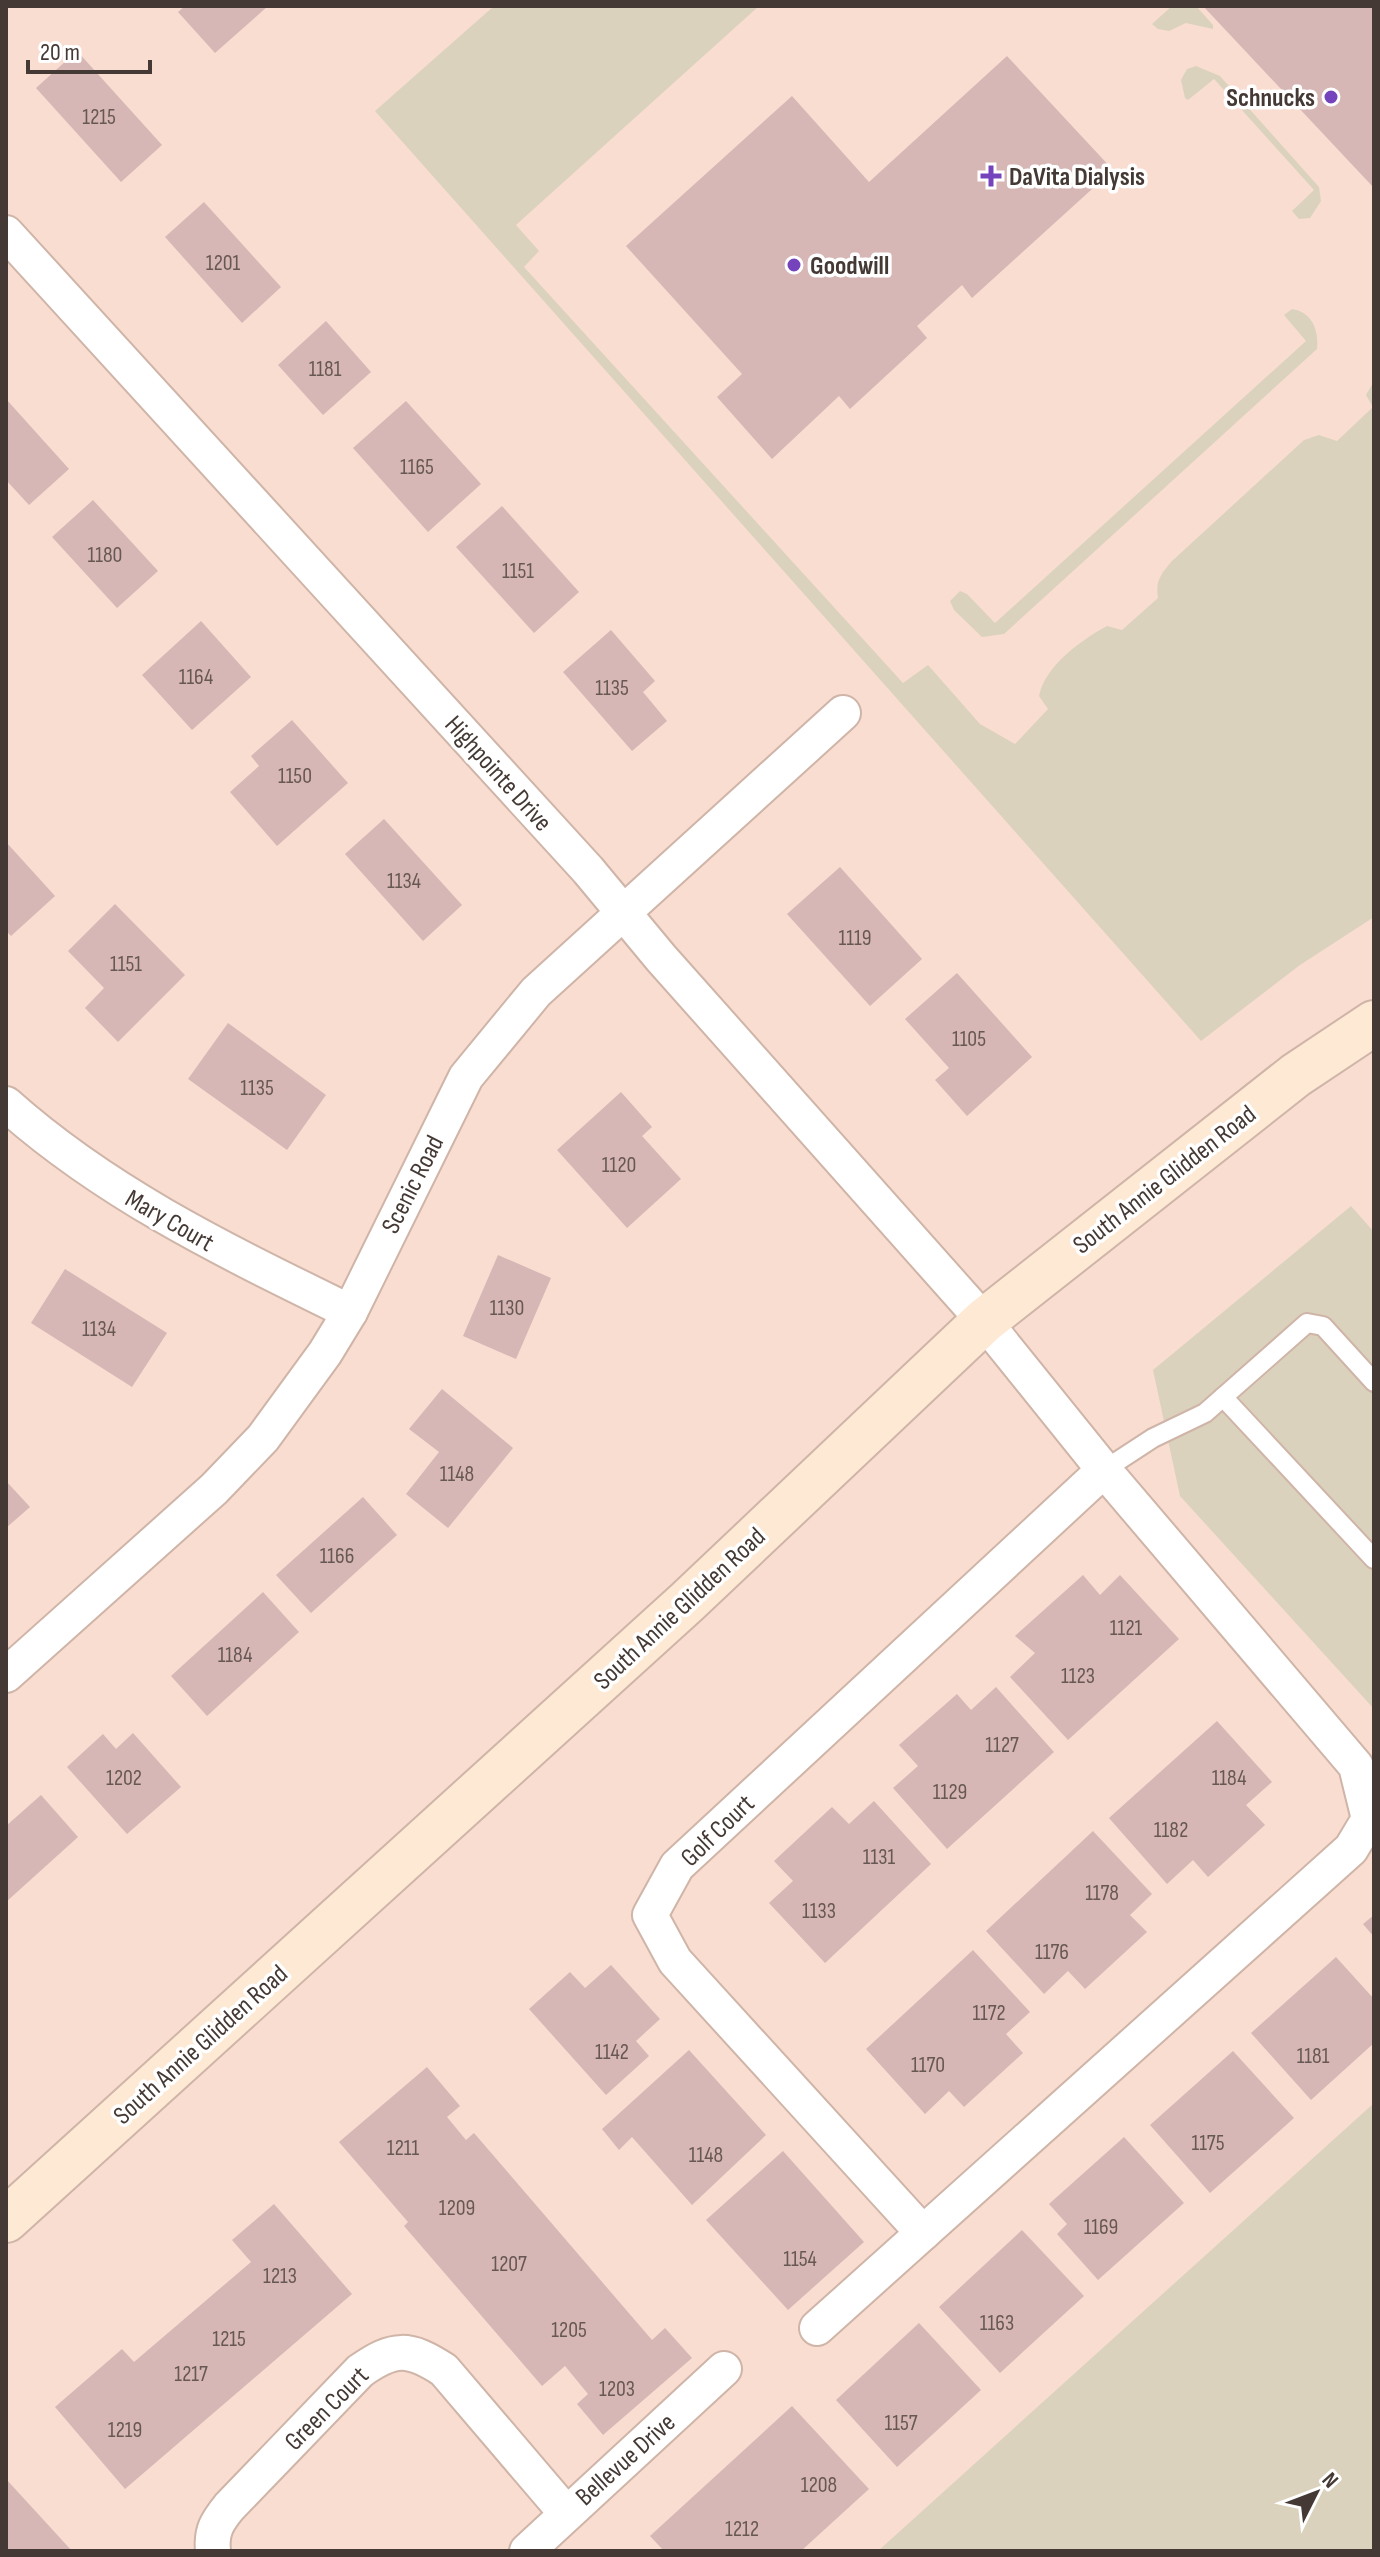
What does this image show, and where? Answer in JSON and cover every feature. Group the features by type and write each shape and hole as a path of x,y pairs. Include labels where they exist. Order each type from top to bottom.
{"main road":[{"name":"South Annie Glidden Road","path":"6,2220 676,1612 984,1321 1296,1075 1374,1023"}],"street":[{"name":"Highpointe Drive","path":"6,233 624,913 984,1321"},
{"name":"Scenic Road","path":"6,1675 214,1489 263,1438 325,1353 350,1312 466,1077 536,992 843,713"},
{"name":"Mary Court","path":"6,1104 42,1136 151,1211 350,1312"},
{"path":"817,2328 1351,1849 1369,1819 1356,1766 1104,1470 984,1321"},
{"name":"Golf Court","path":"923,2233 675,1961 650,1915 677,1866 1104,1470"},
{"name":"Green Court","path":"213,2551 212,2534 229,2507 360,2371 377,2359 400,2351 423,2356 444,2370 566,2513"},
{"name":"Bellevue Drive","path":"527,2551 724,2369"}],"lane":[{"path":"1104,1470 1153,1438 1205,1413 1307,1323 1323,1326 1374,1382"},
{"path":"1223,1397 1374,1559"}],"shaded area":[{"path":"494,6 759,6 516,225 539,251 524,267 903,683 928,665 980,724 1015,744 1048,709 1039,696 1056,664 1107,626 1122,630 1158,598 1160,578 1172,561 1304,440 1319,435 1337,441 1373,407 1366,395 1374,381 1374,917 1300,965 1201,1041 375,111"},
{"path":"1172,6 1196,6 1213,29 1186,23 1169,31 1158,29 1152,24"},
{"path":"1196,66 1220,76 1319,187 1321,201 1310,218 1299,219 1292,211 1314,190 1214,79 1188,100 1185,98 1181,80 1187,69"},
{"path":"1292,309 1305,314 1313,323 1317,349 1004,634 982,637 954,610 950,601 960,591 967,594 995,623 1306,341 1284,315"},
{"path":"1351,1206 1374,1232 1374,1709 1180,1496 1153,1370"},
{"path":"1374,2103 1374,2551 878,2551"}],"building":[{"path":"185,6 268,6 215,53 178,12"},
{"name":"Schnucks","path":"1203,6 1374,6 1374,188"},
{"path":"77,51 162,145 121,182 36,88"},
{"name":"Goodwill","path":"1007,56 1113,170 972,298 962,285 917,326 927,338 850,409 839,396 772,459 717,397 742,374 626,246 792,96 869,182"},
{"path":"204,202 281,287 242,323 165,237"},
{"path":"326,321 371,372 323,415 278,365"},
{"path":"6,399 69,469 29,505 6,480"},
{"path":"406,401 481,484 428,532 353,448"},
{"path":"93,500 158,571 117,608 52,537"},
{"path":"502,506 579,592 534,633 456,547"},
{"path":"201,621 251,677 192,730 142,675"},
{"path":"611,630 655,681 643,692 667,721 632,751 563,672"},
{"path":"292,720 348,783 277,846 230,792 259,766 251,756"},
{"path":"384,819 462,905 423,941 345,854"},
{"path":"6,842 55,896 11,936 6,931"},
{"path":"840,867 922,959 870,1006 787,914"},
{"path":"115,904 185,975 118,1042 85,1008 104,988 68,951"},
{"path":"957,973 1032,1057 967,1116 935,1080 949,1068 905,1019"},
{"path":"228,1023 326,1095 287,1150 188,1079"},
{"path":"621,1092 652,1127 642,1136 681,1179 627,1228 557,1150"},
{"path":"498,1255 551,1278 516,1359 463,1336"},
{"path":"65,1269 167,1333 132,1387 31,1323"},
{"path":"442,1389 513,1448 448,1528 406,1494 439,1452 409,1429"},
{"path":"6,1481 30,1507 6,1528"},
{"path":"363,1497 397,1535 311,1613 276,1575"},
{"path":"1083,1575 1100,1595 1120,1575 1179,1639 1068,1740 1010,1677 1035,1653 1015,1636"},
{"path":"263,1592 299,1632 207,1716 171,1676"},
{"path":"996,1687 1054,1752 947,1849 893,1788 918,1766 899,1745 957,1694 971,1710"},
{"path":"1217,1721 1272,1782 1246,1805 1265,1825 1208,1877 1193,1860 1167,1884 1109,1818"},
{"path":"133,1733 181,1787 127,1834 67,1767 103,1734 116,1749"},
{"path":"41,1795 78,1837 6,1902 6,1826"},
{"path":"874,1801 931,1864 825,1963 769,1903 793,1881 774,1861 832,1807 849,1824"},
{"path":"1093,1831 1152,1894 1130,1915 1147,1932 1085,1989 1068,1971 1044,1994 986,1931"},
{"path":"1374,1915 1374,1937 1363,1924"},
{"path":"973,1950 1030,2012 1006,2034 1023,2053 964,2107 949,2091 925,2114 866,2049"},
{"path":"1336,1957 1374,1999 1374,2043 1311,2100 1251,2033"},
{"path":"611,1965 660,2019 636,2041 649,2056 606,2095 529,2009 570,1972 585,1988"},
{"path":"689,2050 766,2135 692,2205 632,2137 619,2150 602,2129"},
{"path":"1233,2051 1294,2118 1210,2193 1150,2125"},
{"path":"427,2067 460,2106 447,2117 466,2140 474,2133 652,2340 665,2328 692,2358 603,2435 577,2404 588,2394 565,2366 542,2386 404,2226 408,2222 339,2142"},
{"path":"1124,2137 1184,2203 1098,2280 1057,2234 1067,2224 1049,2204"},
{"path":"783,2151 864,2242 788,2310 706,2220"},
{"path":"274,2204 352,2294 125,2489 55,2407 122,2349 134,2362 251,2262 232,2240"},
{"path":"1022,2230 1084,2296 1000,2373 939,2307"},
{"path":"919,2323 981,2390 897,2467 836,2400"},
{"path":"792,2406 869,2489 801,2551 664,2551 650,2536"},
{"path":"6,2479 72,2551 6,2551"}],"place":[{"name":"Schnucks","path":"1331,97"},
{"name":"DaVita Dialysis","path":"991,176"},
{"name":"Goodwill","path":"794,265"}]}
